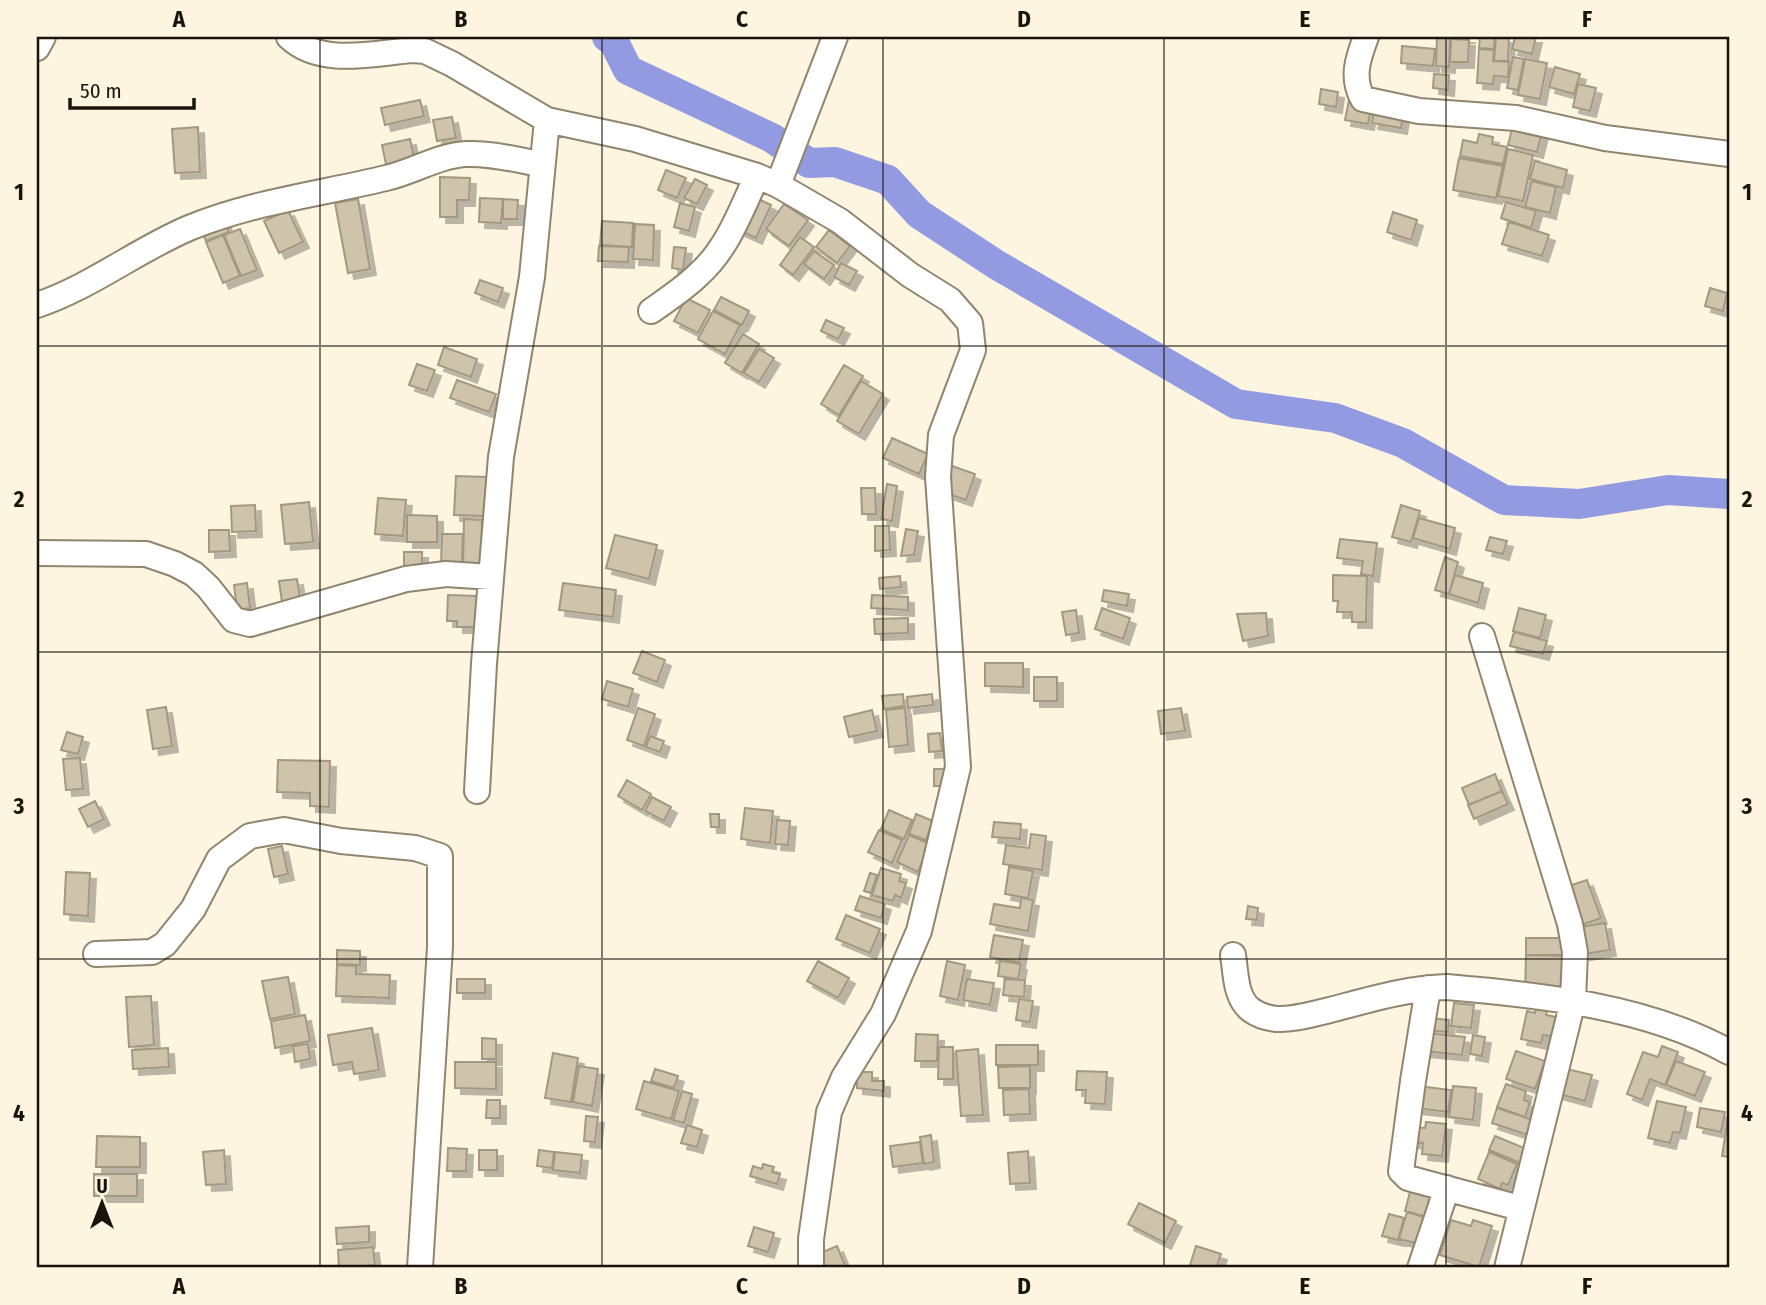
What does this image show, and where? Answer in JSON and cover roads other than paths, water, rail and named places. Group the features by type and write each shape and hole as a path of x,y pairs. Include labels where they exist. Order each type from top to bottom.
{"street":[{"path":"37,48 43,37"},
{"path":"289,37 301,48 329,56 425,51 547,120 635,139 768,181 840,222 910,275 950,300 970,323 973,350 941,435 938,477 958,767 919,931 883,1014 844,1077 830,1112 811,1239 811,1268"},
{"path":"651,311 682,290 715,257 790,151 835,37"},
{"path":"1367,37 1359,55 1356,75 1356,84 1363,99 1419,111 1516,118 1605,138 1729,154"},
{"path":"477,791 501,457 532,277 547,120"},
{"path":"37,305 66,293 189,228 253,206 386,178 439,159 465,154 541,164"},
{"path":"37,553 146,554 194,574 234,620 250,624 406,579 446,574 491,577"},
{"path":"1482,636 1574,941 1576,964 1573,1001 1507,1268"},
{"path":"96,954 152,952 165,944 194,909 219,859 250,836 284,830 341,841 415,849 440,856 440,947 420,1268"},
{"path":"1233,955 1238,985 1245,1003 1261,1016 1275,1019 1292,1018 1429,988 1471,989 1573,1001 1620,1011 1696,1037 1729,1052"},
{"path":"1429,988 1401,1166 1404,1175 1520,1208"},
{"path":"1420,1268 1447,1188"}],"waterway":[{"path":"607,37 614,42 628,70 772,138 809,163 835,162 888,180 919,214 997,265 1236,404 1335,418 1403,443 1504,500 1579,504 1668,490 1729,494"}]}
